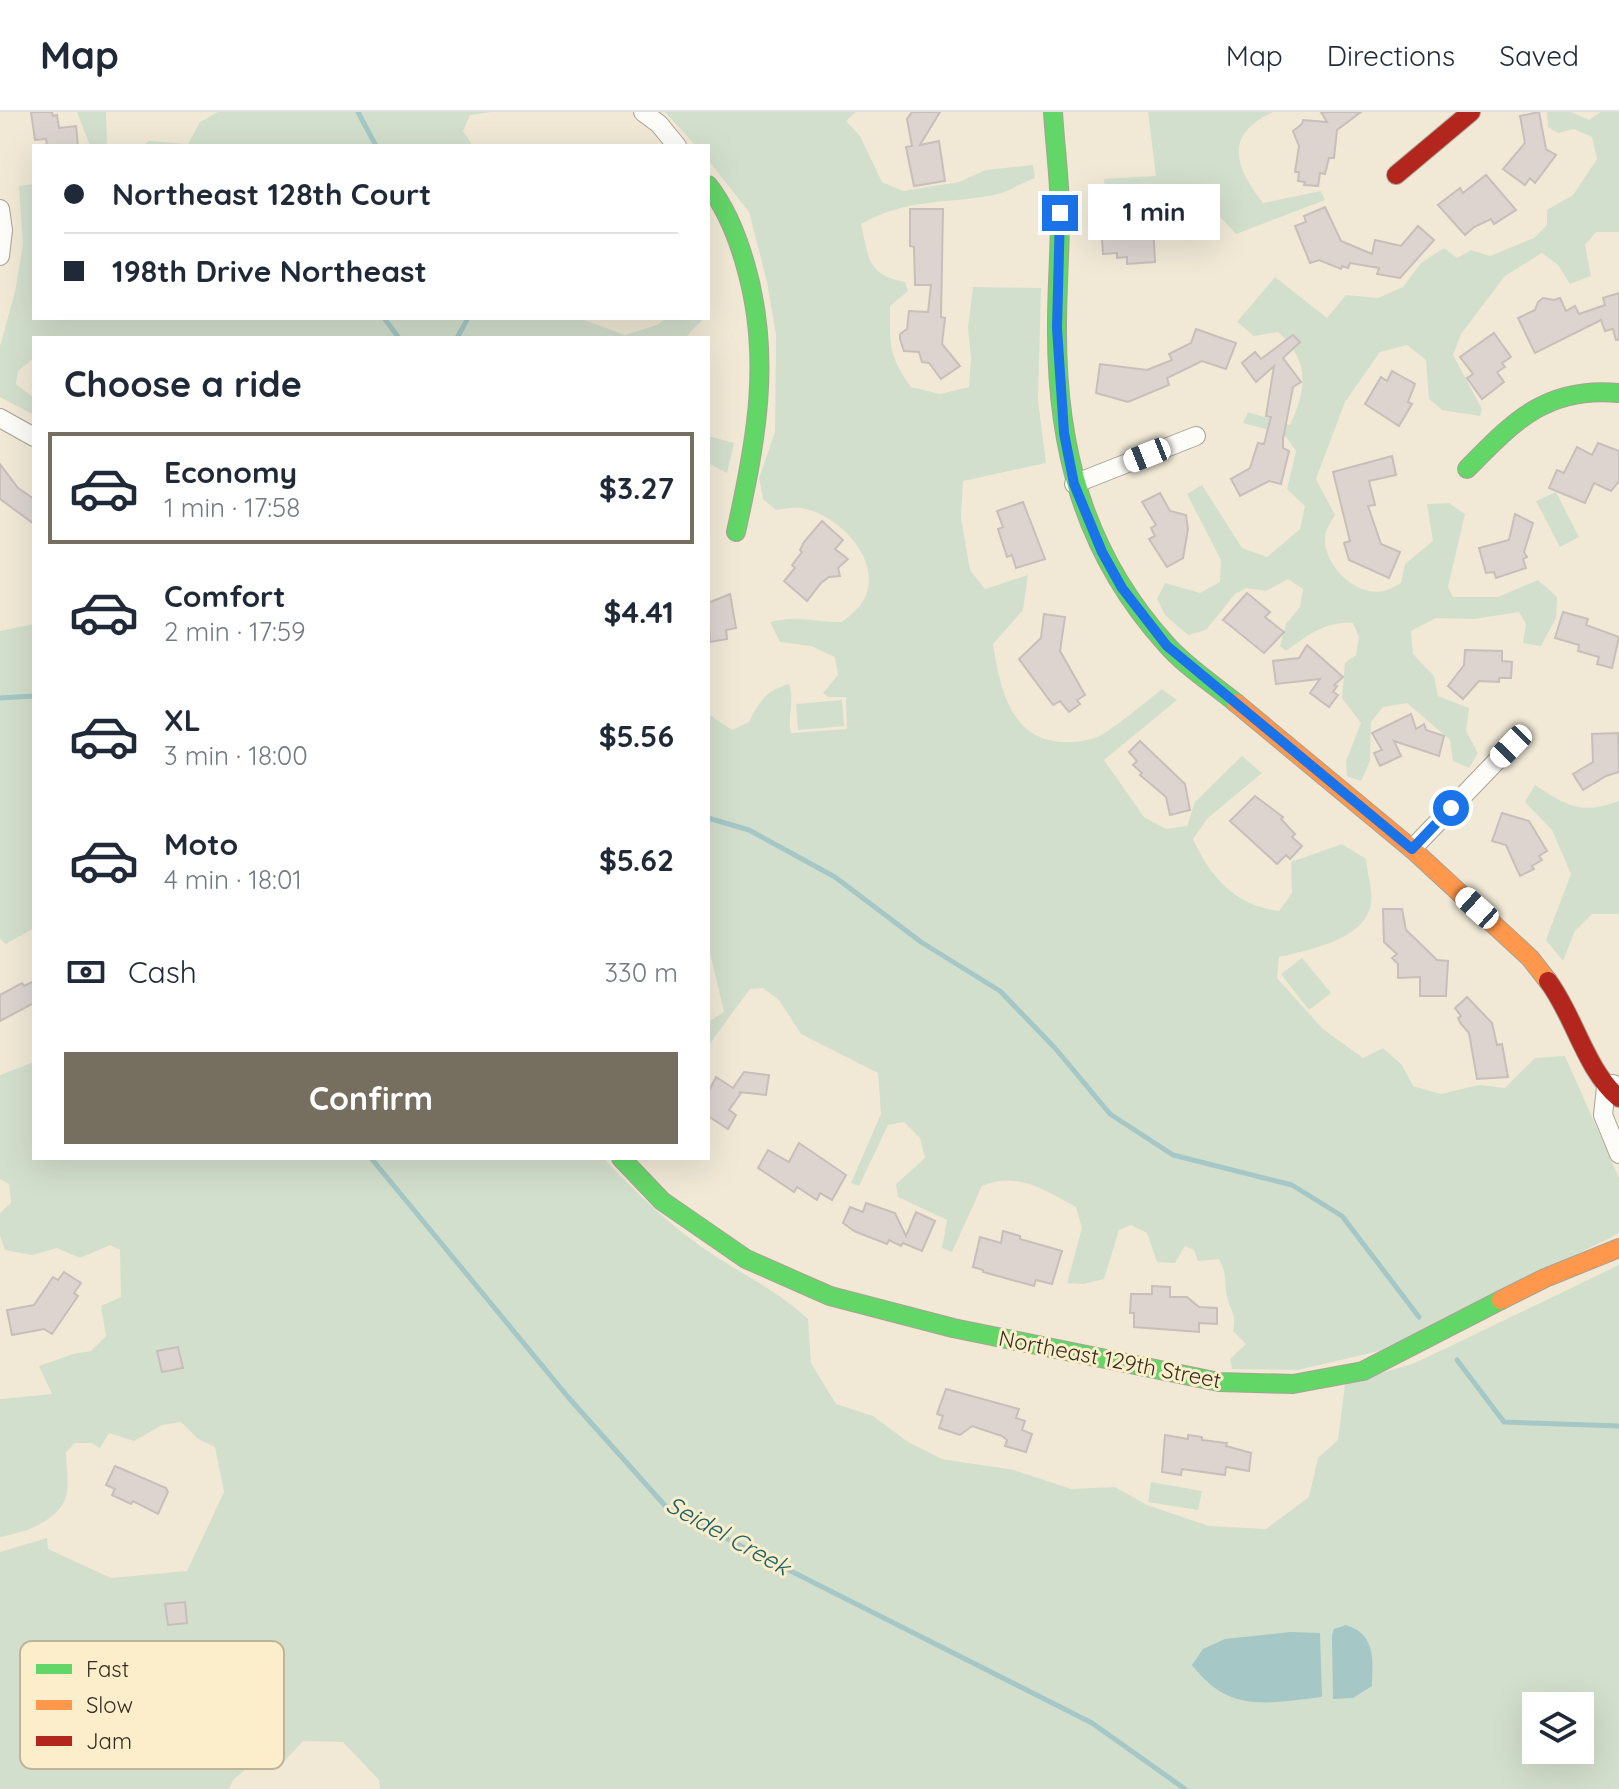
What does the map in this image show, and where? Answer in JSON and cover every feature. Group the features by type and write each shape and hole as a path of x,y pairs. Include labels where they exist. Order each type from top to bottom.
{"street":[{"path":"643,112 659,124 675,144"},
{"path":"1053,112 1060,213 1059,389 1074,484 1102,552 1122,588 1167,646 1412,849 1547,977 1615,1089 1603,1115 1619,1154"},
{"path":"1396,175 1471,112"},
{"path":"710,187 725,206 753,285 764,364 758,434 736,532"},
{"path":"0,209 3,230 0,256"},
{"path":"1467,469 1507,427 1543,405 1581,391 1619,393"},
{"path":"0,418 32,436"},
{"path":"1074,484 1196,436"},
{"path":"1412,849 1511,746"},
{"name":"Northeast 129th Street","path":"623,1160 662,1201 746,1259 830,1296 953,1328 1219,1382 1293,1384 1363,1371 1545,1278 1619,1248"}],"green space":[{"path":"77,112 106,112 107,144 89,144"},
{"path":"218,112 491,112 470,115 463,131 472,144 188,144 200,122"},
{"path":"665,112 856,112 846,121 860,136 882,182 903,191 959,182 986,170 1033,165 1035,178 1000,193 908,206 861,224 868,255 876,270 905,282 908,291 890,306 890,330 894,357 911,387 940,394 969,387 971,358 968,328 973,287 1041,288 1038,401 1046,463 963,481 961,518 970,570 985,589 1028,575 1023,610 993,644 1009,704 1018,720 1031,732 1047,740 1067,742 1098,736 1162,689 1177,700 1104,760 1144,817 1166,829 1187,826 1195,802 1242,756 1262,773 1208,818 1193,839 1216,877 1250,903 1279,911 1292,893 1291,862 1342,844 1366,859 1371,887 1367,916 1359,926 1334,941 1279,957 1277,978 1323,1029 1363,1058 1383,1048 1402,1065 1413,1086 1441,1094 1479,1085 1505,1088 1535,1058 1565,1056 1619,1178 1619,1232 1616,1235 1379,1351 1298,1370 1232,1369 1230,1359 1246,1344 1233,1331 1233,1314 1219,1259 1198,1261 1194,1250 1185,1246 1175,1263 1157,1262 1147,1233 1131,1225 1119,1230 1104,1279 1083,1284 1067,1283 1082,1228 1076,1207 1030,1184 1007,1181 982,1186 952,1252 942,1248 947,1220 898,1197 896,1184 925,1158 920,1138 904,1122 888,1125 859,1186 851,1183 881,1114 878,1073 801,1034 779,1000 763,988 750,989 710,1043 710,1021 724,1012 710,952 710,715 732,730 749,722 769,693 789,684 791,733 847,729 846,697 828,697 823,693 838,675 835,657 811,646 780,642 770,622 797,619 842,622 861,604 868,589 868,573 856,544 831,520 801,508 776,510 763,499 759,478 775,432 776,335 767,282 749,212 710,163 710,144 694,144"},
{"path":"1148,112 1273,112 1257,121 1240,141 1241,164 1253,190 1263,203 1321,191 1325,200 1236,234 1211,207 1165,193 1105,194 1104,179 1156,176"},
{"path":"1547,112 1571,112 1589,120 1601,112 1619,112 1619,232 1596,232 1585,245 1591,276 1570,284 1558,265 1542,253 1505,276 1461,334 1453,355 1482,409 1480,416 1442,410 1429,399 1426,360 1407,345 1380,352 1345,402 1316,479 1335,515 1326,532 1326,548 1336,568 1352,584 1373,592 1401,583 1405,564 1433,541 1427,504 1449,503 1465,514 1448,587 1453,597 1498,597 1538,580 1557,597 1556,618 1541,646 1523,643 1526,624 1519,612 1474,619 1436,618 1411,631 1413,654 1434,676 1438,696 1469,708 1466,731 1478,753 1469,768 1453,761 1450,740 1407,703 1383,707 1371,722 1370,761 1361,781 1347,776 1346,761 1361,723 1342,698 1345,663 1356,655 1359,637 1353,623 1326,627 1286,651 1280,646 1286,624 1300,607 1303,589 1288,579 1266,591 1246,588 1235,594 1206,630 1188,635 1165,615 1157,599 1165,583 1200,593 1220,582 1221,560 1187,494 1202,485 1242,548 1267,557 1300,529 1305,506 1287,489 1296,451 1284,434 1243,423 1248,412 1290,425 1302,387 1300,364 1278,332 1254,336 1237,322 1275,277 1327,318 1346,295 1378,298 1403,287 1421,263 1444,248 1457,258 1471,250 1490,256 1534,238 1547,225 1547,210 1573,195 1597,159 1592,137 1574,129 1558,133 1548,127"},
{"path":"149,141 188,144 145,144"},
{"path":"32,184 32,320 584,320 625,335 664,320 702,320 687,336 32,336 32,360 18,371 16,384 32,396 32,414 0,397 0,346 15,292 23,244 19,186"},
{"path":"710,437 734,443 727,473 710,464"},
{"path":"1556,492 1579,537 1560,547 1536,501"},
{"path":"32,624 32,929 6,944 0,939 0,631"},
{"path":"842,700 844,726 798,730 796,704"},
{"path":"1535,785 1566,803 1584,808 1619,801 1619,914 1592,914 1575,931 1563,961 1546,940 1571,874 1552,830 1525,802"},
{"path":"1302,958 1331,993 1309,1010 1281,974"},
{"path":"32,1063 32,1160 605,1160 684,1234 808,1319 811,1363 836,1404 873,1416 908,1442 942,1459 1014,1470 1071,1489 1115,1487 1147,1505 1209,1526 1266,1529 1309,1497 1318,1458 1338,1440 1345,1384 1415,1363 1619,1265 1619,1789 380,1789 379,1780 343,1742 303,1741 284,1762 284,1641 20,1641 20,1769 246,1769 233,1780 229,1789 0,1789 0,1552 47,1538 48,1549 111,1578 187,1571 224,1492 215,1447 198,1439 181,1422 162,1425 134,1441 109,1433 100,1448 92,1443 75,1443 66,1452 67,1492 58,1510 41,1524 0,1537 0,1399 52,1394 39,1366 91,1351 106,1336 101,1306 121,1297 120,1250 110,1245 80,1258 57,1248 32,1255 5,1250 0,1235 0,1213 11,1203 9,1184 0,1179 0,1075"},
{"path":"1151,1482 1202,1491 1198,1510 1148,1502"}],"water":[{"path":"1346,1625 1356,1629 1368,1641 1372,1658 1372,1686 1353,1698 1333,1699 1332,1635 1334,1629"},
{"path":"1290,1632 1320,1633 1322,1697 1250,1702 1220,1692 1192,1665 1203,1649 1225,1639"}],"building":[{"path":"31,112 52,112 53,116 57,115 59,128 76,126 78,144 47,144 46,139 35,140"},
{"path":"912,112 940,112 920,145 939,141 945,181 914,186 906,147 912,146 907,119"},
{"path":"1321,112 1361,112 1337,130 1334,158 1329,158 1325,174 1320,173 1318,186 1304,185 1305,182 1298,181 1299,172 1295,172 1299,146 1293,131 1303,120 1327,122"},
{"path":"1539,112 1546,149 1556,155 1535,183 1530,178 1525,185 1503,169 1525,143 1520,116"},
{"path":"1486,175 1516,210 1494,224 1491,219 1474,227 1465,235 1438,205 1460,188 1463,193"},
{"path":"1143,200 1143,222 1153,222 1155,262 1127,264 1127,257 1117,258 1117,253 1103,254 1102,238 1124,234 1123,201"},
{"path":"1325,207 1341,241 1372,254 1375,240 1401,246 1418,226 1434,240 1400,278 1377,274 1379,268 1350,263 1348,268 1342,266 1341,269 1319,260 1310,263 1295,226 1306,222 1304,216"},
{"path":"910,209 943,209 941,317 945,318 942,344 960,366 941,379 929,363 922,362 919,352 904,351 900,339 900,334 907,329 909,311 928,312 931,285 915,285 914,247 910,246"},
{"path":"1619,293 1619,340 1616,340 1613,329 1605,331 1601,320 1535,353 1518,318 1535,310 1543,298 1560,298 1566,311 1575,306 1579,314 1605,305 1603,298"},
{"path":"1196,329 1236,343 1226,369 1202,361 1167,378 1169,385 1128,402 1096,393 1100,364 1147,370 1172,360 1169,354 1191,343"},
{"path":"1494,333 1511,357 1502,363 1505,367 1497,372 1504,382 1482,399 1467,378 1473,374 1460,357"},
{"path":"1293,335 1300,342 1283,358 1301,382 1293,387 1283,439 1283,448 1289,451 1281,484 1269,481 1240,496 1231,479 1250,468 1258,443 1264,444 1271,417 1266,416 1274,366 1256,382 1242,363 1255,352 1261,359"},
{"path":"1392,371 1415,384 1408,402 1412,404 1399,426 1365,404 1381,377 1387,381"},
{"path":"1598,443 1619,451 1619,481 1611,491 1594,483 1585,503 1549,488 1557,470 1564,473 1577,447 1592,455"},
{"path":"1392,456 1396,475 1369,481 1375,505 1368,506 1381,544 1400,552 1389,578 1349,560 1344,543 1350,541 1333,472"},
{"path":"0,464 18,488 32,498 32,523 0,499"},
{"path":"1160,493 1170,511 1186,515 1188,529 1183,558 1167,567 1149,539 1155,536 1151,528 1156,525 1142,502"},
{"path":"1023,502 1045,559 1016,568 1012,555 1007,557 998,529 1003,527 997,511"},
{"path":"1515,514 1533,523 1524,552 1526,568 1496,578 1494,572 1486,573 1479,548 1509,540"},
{"path":"822,521 843,540 835,549 848,559 838,568 840,576 829,577 821,583 807,601 784,581 795,568 792,565 802,552 804,542"},
{"path":"1247,593 1270,612 1265,617 1284,632 1264,653 1223,620"},
{"path":"730,594 736,628 726,630 727,639 710,642 710,602"},
{"path":"1563,612 1588,619 1586,625 1619,637 1612,668 1597,664 1599,657 1578,651 1579,645 1555,638"},
{"path":"1044,614 1065,617 1060,651 1085,695 1077,700 1080,704 1069,712 1060,701 1053,705 1019,659 1041,638"},
{"path":"1307,645 1343,677 1334,685 1337,686 1333,692 1338,695 1329,707 1310,693 1320,679 1276,684 1273,661 1299,658"},
{"path":"1465,650 1502,651 1502,661 1512,662 1511,678 1499,678 1499,682 1479,681 1463,699 1448,686 1464,665"},
{"path":"1411,714 1416,729 1424,724 1426,730 1444,736 1439,756 1394,741 1401,756 1380,766 1374,753 1382,750 1372,733"},
{"path":"1618,733 1619,772 1583,790 1573,774 1593,762 1592,734"},
{"path":"1140,741 1185,784 1190,810 1170,815 1166,797 1140,775 1142,773 1133,765 1137,761 1129,752"},
{"path":"1255,796 1283,817 1281,819 1295,834 1292,837 1302,846 1290,859 1286,855 1277,864 1230,821"},
{"path":"1502,813 1529,821 1547,851 1539,856 1542,860 1532,866 1534,869 1520,876 1506,845 1492,841"},
{"path":"1383,909 1402,909 1406,930 1437,960 1448,961 1446,996 1420,996 1420,977 1398,978 1398,964 1392,958 1397,954 1384,942"},
{"path":"32,982 32,1004 0,1021 0,995 22,983 24,986"},
{"path":"1467,997 1492,1023 1497,1045 1502,1044 1508,1077 1477,1079 1469,1033 1461,1024 1458,1018 1461,1016 1455,1008"},
{"path":"744,1072 769,1075 766,1095 739,1092 729,1110 736,1115 728,1129 710,1117 710,1089 716,1077 733,1088"},
{"path":"799,1143 846,1175 832,1200 820,1193 817,1200 797,1187 794,1192 758,1168 768,1150 789,1162"},
{"path":"866,1203 895,1213 906,1236 916,1212 935,1221 922,1251 889,1240 887,1244 854,1231 843,1223 850,1207 863,1212"},
{"path":"1003,1231 1062,1251 1052,1284 1036,1280 1034,1286 973,1267 980,1237 1001,1243"},
{"path":"64,1272 81,1283 74,1293 78,1296 52,1334 44,1329 12,1335 7,1310 34,1305 53,1277 58,1280"},
{"path":"1152,1286 1170,1287 1170,1297 1187,1297 1199,1307 1217,1308 1217,1324 1199,1323 1199,1332 1134,1327 1134,1313 1130,1313 1131,1294 1152,1294"},
{"path":"178,1347 183,1368 162,1372 157,1351"},
{"path":"946,1389 1019,1409 1016,1418 1025,1421 1022,1430 1032,1434 1026,1452 1005,1446 1007,1440 1002,1436 972,1426 960,1435 939,1428 943,1416 937,1414"},
{"path":"1165,1435 1188,1439 1188,1435 1202,1437 1202,1440 1227,1443 1226,1446 1251,1453 1249,1471 1226,1467 1225,1475 1182,1469 1181,1475 1162,1472"},
{"path":"115,1466 166,1488 168,1492 158,1514 133,1501 131,1504 112,1495 115,1489 106,1485"},
{"path":"185,1602 187,1623 168,1625 165,1604"}],"waterway":[{"path":"358,112 375,144"},
{"path":"386,320 398,336"},
{"path":"458,336 467,320"},
{"name":"Seidel Creek","path":"0,698 32,696"},
{"path":"710,819 749,830 835,877 921,942 1000,991 1055,1048 1110,1114 1173,1155 1292,1185 1342,1216 1419,1317"},
{"name":"Seidel Creek","path":"373,1160 568,1397 668,1509 1092,1723 1185,1789"},
{"path":"1457,1360 1504,1422 1619,1426"}],"traffic: fast":[{"path":"1053,112 1060,202 1058,370 1069,455 1080,495 1095,535 1137,609 1174,652 1236,703"},
{"path":"710,188 739,245 754,301 758,334 760,367 755,433 736,532"},
{"path":"1467,469 1500,436 1534,410 1571,395 1619,393"},
{"path":"623,1160 662,1201 746,1259 830,1296 953,1328 1219,1382 1293,1384 1363,1371 1501,1300"}],"traffic: slow":[{"path":"1236,703 1412,849 1530,958 1548,981"},
{"path":"1501,1300 1619,1248"}],"traffic: jam":[{"path":"1396,175 1471,112"},
{"path":"1548,981 1597,1073 1619,1098"}],"route":[{"path":"1060,213 1057,328 1064,433 1074,484 1102,552 1122,588 1167,646 1412,849 1451,808"}]}
